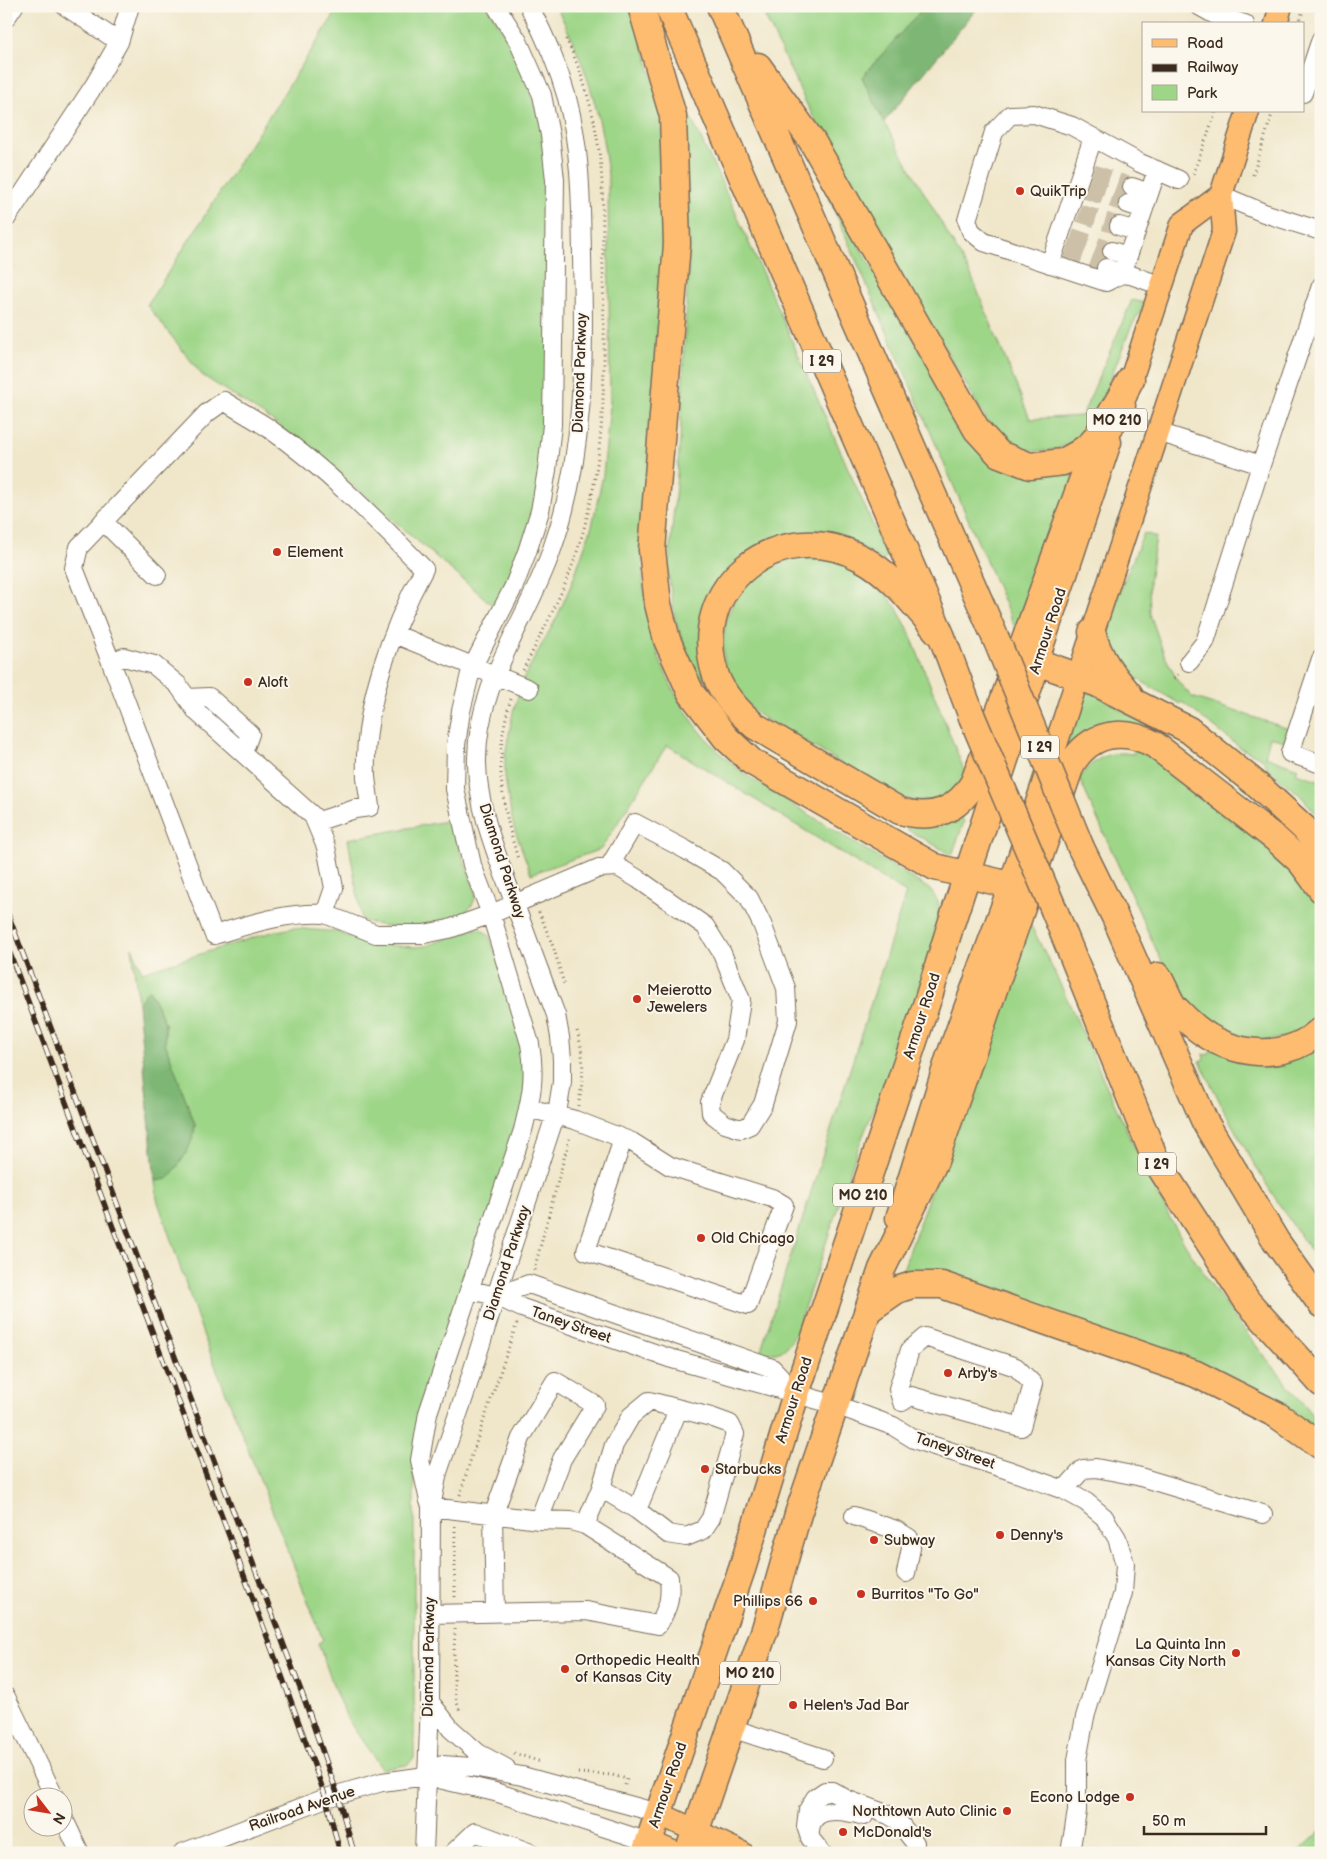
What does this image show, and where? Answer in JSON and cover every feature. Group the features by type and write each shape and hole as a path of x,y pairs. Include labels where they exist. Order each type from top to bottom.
{"highway":[{"path":"641,6 673,116 677,244 652,550 658,604 667,640 691,693 726,738 752,762 935,867 1010,886"},
{"name":"I 29","path":"668,6 942,637 972,717 1054,910 1156,1161 1247,1301 1321,1383"},
{"path":"724,16 812,141 977,430 999,454 1030,466 1063,462 1079,453 1092,443 1102,429 1131,379"},
{"name":"I 29","path":"724,16 999,646 1082,848 1115,917 1204,1122 1276,1241 1321,1304"},
{"path":"942,637 896,585 872,564 831,546 816,544 778,548 764,554 748,565 734,579 716,610 711,626 710,641 716,676 724,694 739,712 755,726 900,811 925,816 946,810 968,792 974,782 1086,470 1122,406"},
{"path":"1092,632 1096,649 1109,671 1136,702"},
{"path":"1037,662 1078,675 1136,702 1189,730 1256,784 1304,828 1321,848"},
{"name":"Armour Road","path":"647,1847 743,1566 796,1394 929,996 1037,662"},
{"path":"882,1269 935,1160 1071,765 1077,755 1095,741 1115,735 1136,736 1146,740 1276,839 1301,862 1321,889"},
{"path":"1115,917 1145,951 1172,1005 1196,1029 1225,1046 1248,1052 1279,1052 1304,1042 1321,1030"},
{"name":"MO 210","path":"692,1841 765,1629 798,1514 882,1269"},
{"path":"868,1310 897,1290 912,1285 942,1286 1196,1374 1277,1415 1321,1446"}],"main road":[{"path":"1277,22 1281,6"},
{"path":"1221,195 1248,112"},
{"name":"Armour Road","path":"1037,662 1182,224 1221,195"},
{"name":"MO 210","path":"882,1269 947,1058 1010,886 1224,231 1221,195"},
{"path":"658,1813 692,1841 742,1853"},
{"path":"647,1847 675,1853"}],"street":[{"path":"6,18 14,6"},
{"path":"65,6 119,42"},
{"path":"6,219 95,84 119,42 130,6"},
{"name":"Diamond Parkway","path":"431,1508 420,1460 428,1413 523,1130 532,1090 533,1062 530,1044 491,914 472,864 455,788 456,745 460,711 472,668 514,586 527,552 540,511 552,426 555,180 550,135 542,95 518,41 496,6"},
{"name":"Diamond Parkway","path":"424,1853 430,1702 431,1508 438,1472 468,1386 555,1115 562,1082 562,1059 556,1015 497,855 479,792 477,762 481,724 494,676 539,585 552,549 569,488 576,451 583,389 584,337 578,156 567,98 556,64 529,6"},
{"path":"1198,6 1239,22"},
{"path":"1304,90 1321,40"},
{"path":"1157,170 1138,198 1114,271 1106,282 1057,256 984,242 971,231 967,220 994,132 1010,115 1034,114 1072,126 1157,170 1186,178"},
{"path":"1057,256 1087,171 1093,138"},
{"path":"1221,195 1264,213 1321,230"},
{"path":"1114,271 1162,286"},
{"path":"1189,662 1205,642 1261,465 1321,286"},
{"path":"316,822 355,809 370,807 366,776 368,728 384,657 406,604 424,569 369,512 314,464 266,427 224,401 207,414 79,547 74,568 214,935 281,916 307,913 325,914 376,934 424,934 449,929 491,914 599,868 609,868 618,867 705,926 722,953 741,1000 735,1040 710,1102 711,1113 725,1124 741,1129 750,1125 763,1104 788,1021 786,988 762,924 749,898 722,872 686,850 635,823 609,868"},
{"path":"1158,432 1261,465"},
{"path":"103,521 157,574"},
{"path":"394,634 472,668 522,687"},
{"path":"110,662 124,657 154,665 178,685 197,712 313,816 326,847 334,888 325,914"},
{"path":"1321,659 1290,753 1321,764"},
{"path":"528,1108 575,1120 632,1142 670,1166 772,1198 784,1205 748,1304 586,1251 623,1139"},
{"path":"496,1296 530,1284 772,1368 796,1394"},
{"name":"Taney Street","path":"470,1290 496,1296 522,1308 670,1358 836,1405 893,1426 914,1439 1064,1490 1086,1502 1104,1517 1117,1538 1125,1564 1123,1593 1085,1717 1077,1760 1077,1810 1070,1853"},
{"path":"925,1337 1016,1367 1033,1384 1021,1427 911,1396 902,1402 898,1388 910,1350 925,1337"},
{"path":"495,1612 493,1516 521,1438 555,1381 595,1405 562,1460 539,1520"},
{"path":"585,1525 601,1488 614,1445 631,1416 649,1402 711,1417 730,1424 735,1434 711,1518 703,1530 686,1537 668,1534 637,1510 601,1488"},
{"path":"637,1510 678,1410"},
{"path":"1064,1490 1082,1469 1096,1468 1137,1476 1263,1514"},
{"path":"430,1614 586,1611 658,1625 666,1613 671,1596 669,1578 585,1525 571,1521 493,1516 431,1508"},
{"path":"854,1516 896,1530 909,1538 912,1548 906,1573"},
{"path":"6,1697 49,1786"},
{"path":"430,1702 451,1729 478,1754 522,1776"},
{"path":"731,1728 823,1758"},
{"path":"426,1776 442,1765 472,1767 522,1776 658,1813"},
{"path":"426,1776 495,1792 647,1847"},
{"name":"Railroad Avenue","path":"182,1853 326,1798 382,1782 426,1776"},
{"path":"822,1853 810,1838 812,1822 825,1812 837,1810 884,1823 897,1829 915,1843"},
{"path":"453,1853 475,1832 531,1853"},
{"path":"72,1836 80,1853"}],"path":[{"path":"1300,22 1304,6"},
{"path":"561,30 577,60 595,126 601,168 605,381 602,433 597,476 574,562 522,687 506,716 500,774 509,830 520,868 554,949 566,993"},
{"path":"1186,178 1216,112"},
{"path":"1253,175 1273,112"},
{"path":"530,1284 575,1120 583,1080 583,1058 577,1028"}],"green space":[{"path":"340,6 487,6 506,36 534,95 546,140 550,421 533,515 496,608 318,456 271,420 202,375 147,305"},
{"path":"556,6 634,6 658,101 664,145 669,226 642,547 643,581 647,614 655,646 667,676 682,704 700,731 723,755 749,777 929,889 938,902 942,917 906,1030 858,1148 795,1335 785,1349 777,1353 760,1353 906,893 667,745 601,849 531,874 514,828 505,780 505,755 513,712 524,677 557,617 571,585 592,526 603,475 610,406 608,176 605,152 591,89 576,48"},
{"path":"760,6 925,6 862,77 884,122 971,275 1030,419 1082,416 1132,300 1145,303 1131,327 1094,419 1083,433 1071,442 1058,448 1044,451 1030,450 1016,445 990,426 854,191 808,107"},
{"path":"925,6 979,6 884,122 862,77"},
{"path":"680,95 731,202 887,557 883,561 872,553 743,557 706,678 696,681 675,619 668,573 680,441 689,249"},
{"path":"824,186 972,439 1078,466 1041,564 1035,571 1016,630"},
{"path":"1144,533 1156,537 1149,582 1150,614 1164,654 1177,680 1192,697 1289,729 1284,741 1270,737 1265,756 1298,768 1296,773 1321,781 1321,819 1299,794 1270,772 1262,758 1242,749 1182,702 1180,704 1124,671 1104,641 1108,619"},
{"path":"799,557 822,557 845,564 879,586 896,607 908,629 966,775 960,784 944,796 927,801 917,801 898,796 761,716 746,704 733,686 728,674 723,649 729,612 740,592 753,578 787,560"},
{"path":"1086,692 1098,695 1149,727 1143,726 1072,750 1065,749"},
{"path":"1135,750 1156,760 1280,858 1299,877 1316,901 1321,910 1321,1011 1300,1030 1287,1037 1257,1042 1221,1031 1193,1008 1178,989 1159,956 1079,778 1084,771 1102,757 1116,753 1133,754"},
{"path":"960,815 964,822 952,855 906,829 909,826"},
{"path":"452,820 460,851 475,888 475,897 471,906 463,914 437,923 385,926 362,921 348,839"},
{"path":"1027,918 1064,992 1132,1142 1169,1216 1202,1271 1239,1324 1321,1424 1321,1436 1292,1416 902,1277 901,1275"},
{"path":"293,928 338,932 366,943 413,947 426,946 473,929 480,929 489,935 528,1042 530,1087 414,1470 414,1758 407,1765 382,1769 348,1720 337,1696 318,1643 323,1640 204,1337 157,1199 155,1181 168,1178 186,1154 192,1140 195,1125 165,1043 165,1023 149,989 138,1004 132,947 142,972 272,932"},
{"path":"149,989 165,1023 165,1043 195,1125 192,1140 186,1154 168,1179 155,1181 138,1004"},
{"path":"1321,1042 1321,1265 1255,1166 1226,1114 1200,1061 1204,1059 1203,1054 1208,1055 1210,1051"},
{"path":"1321,1831 1321,1853 1297,1853"}],"tunnel":[{"path":"1092,173 1132,187"},
{"path":"1086,190 1128,204"},
{"path":"1079,213 1119,226"},
{"path":"1071,237 1112,251"},
{"path":"1065,253 1106,268"}],"railway":[{"path":"6,909 306,1704 338,1796 354,1853"},
{"path":"6,943 283,1679 326,1798 340,1853"}],"place":[{"name":"QuikTrip","path":"1020,191"},
{"name":"Element","path":"277,552"},
{"name":"Aloft","path":"248,682"},
{"name":"Meierotto Jewelers","path":"637,999"},
{"name":"Old Chicago","path":"701,1238"},
{"name":"Arby's","path":"948,1373"},
{"name":"Starbucks","path":"705,1469"},
{"name":"Denny's","path":"1000,1535"},
{"name":"Subway","path":"874,1540"},
{"name":"Burritos \"To Go\"","path":"861,1594"},
{"name":"Phillips 66","path":"813,1601"},
{"name":"La Quinta Inn Kansas City North","path":"1236,1653"},
{"name":"Orthopedic Health of Kansas City","path":"565,1669"},
{"name":"Helen's Jad Bar","path":"793,1705"},
{"name":"Econo Lodge","path":"1130,1797"},
{"name":"Northtown Auto Clinic","path":"1007,1811"},
{"name":"McDonald's","path":"843,1832"}]}
